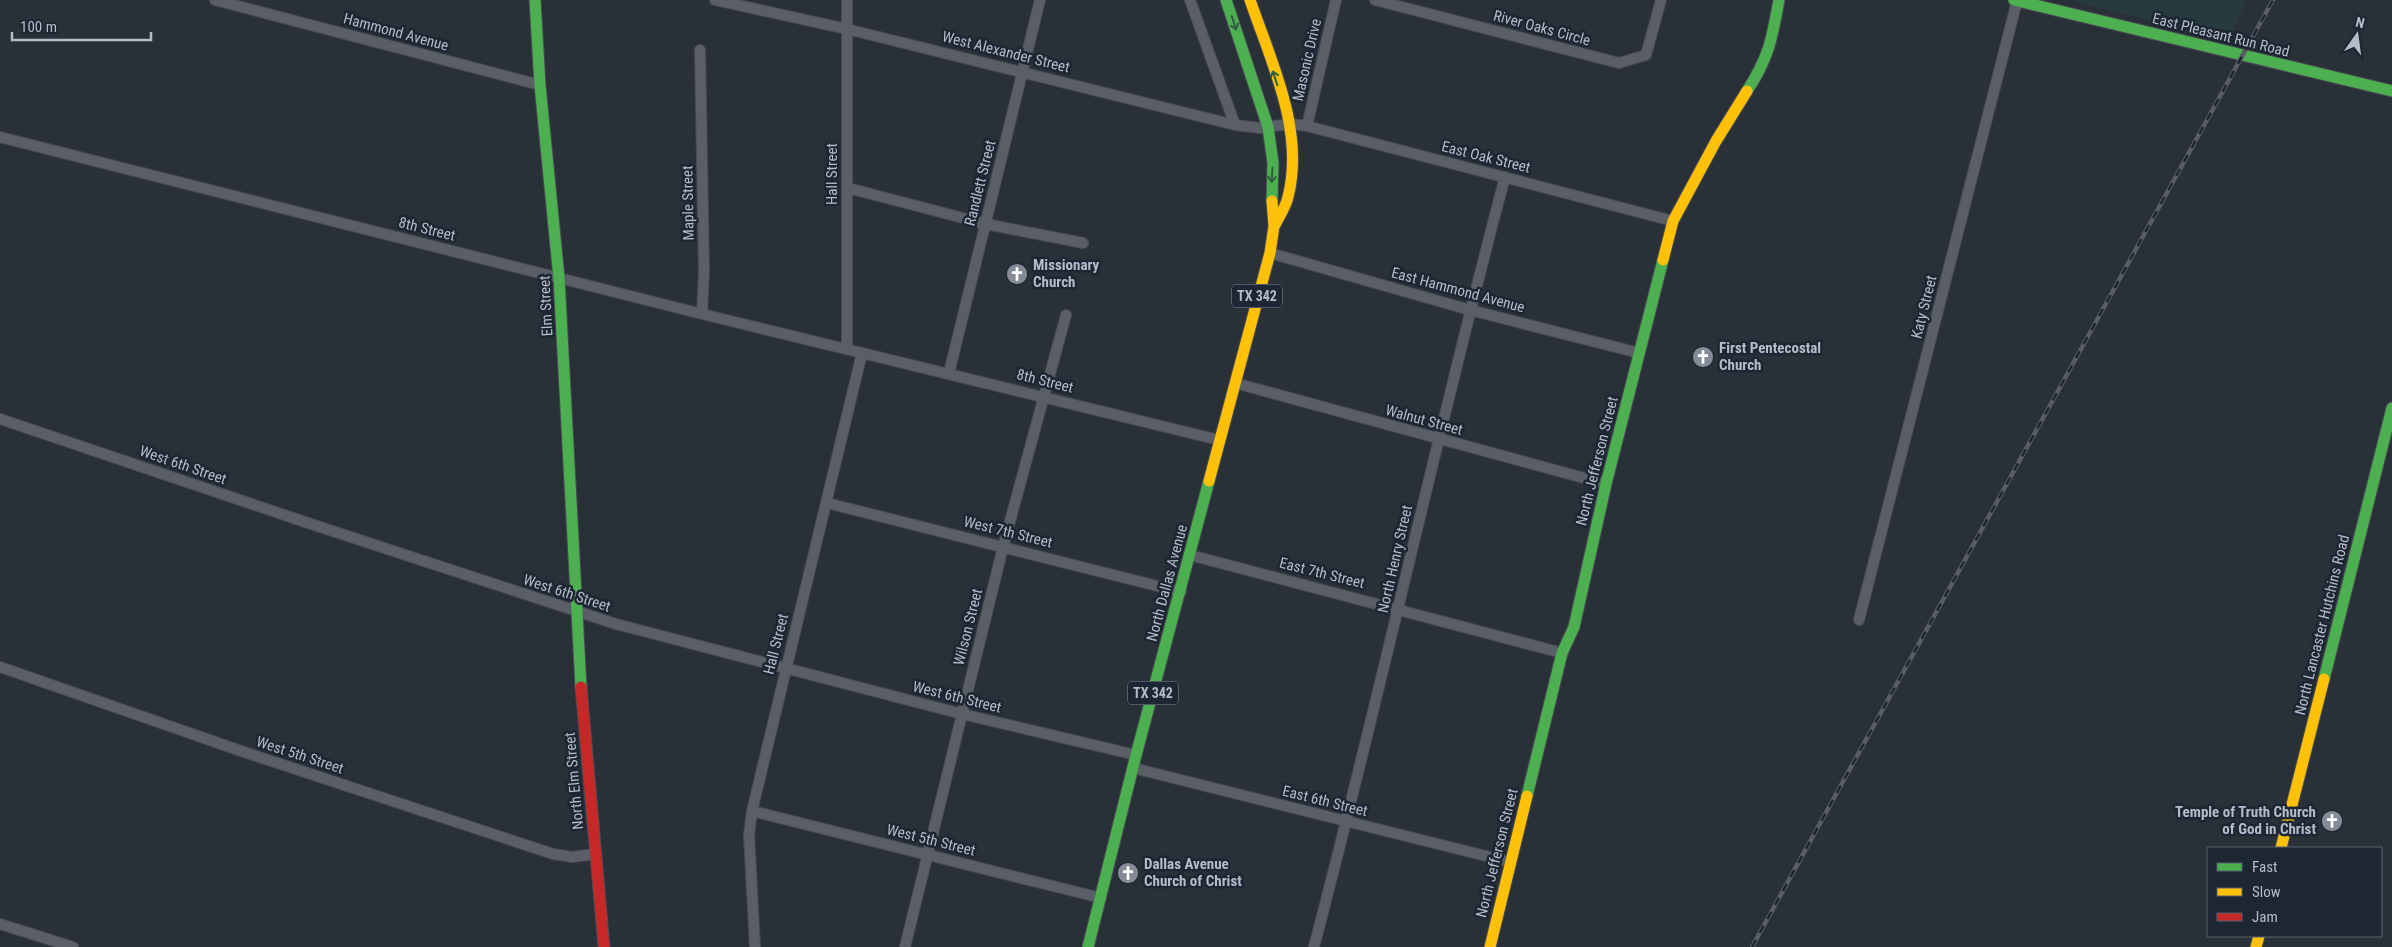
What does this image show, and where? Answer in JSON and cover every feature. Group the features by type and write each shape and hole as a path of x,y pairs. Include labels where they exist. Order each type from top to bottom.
{"street":[{"name":"Hammond Avenue","path":"216,0 540,85"},
{"name":"Elm Street","path":"535,0 540,85 559,278 577,612"},
{"name":"West Alexander Street","path":"715,0 847,29 1235,125 1268,127 1290,124"},
{"name":"Hall Street","path":"847,0 847,348"},
{"name":"Randlett Street","path":"949,373 1024,72 1040,0"},
{"path":"1190,0 1235,125"},
{"name":"North Dallas Avenue","path":"1088,947 1136,755 1270,253 1274,226 1271,190 1273,163 1268,127 1226,0"},
{"name":"North Dallas Avenue","path":"1250,0 1290,124 1293,158 1288,198 1274,226"},
{"name":"Masonic Drive","path":"1307,126 1336,0"},
{"name":"River Oaks Circle","path":"1375,0 1619,63 1646,56 1661,0"},
{"name":"North Jefferson Street","path":"1490,947 1562,653 1574,627 1606,484 1674,221 1716,141 1760,72 1771,45 1779,0"},
{"name":"East Pleasant Run Road","path":"2016,0 2392,91"},
{"name":"Katy Street","path":"1860,620 2016,0"},
{"name":"Maple Street","path":"700,50 704,271 702,314"},
{"name":"East Oak Street","path":"1290,124 1307,126 1674,221"},
{"name":"8th Street","path":"0,138 702,314 1219,440"},
{"name":"North Henry Street","path":"1314,947 1347,822 1470,310 1505,178"},
{"path":"848,188 986,224 1082,243"},
{"name":"East Hammond Avenue","path":"1270,253 1470,310 1639,353"},
{"name":"Wilson Street","path":"905,947 1003,547 1066,315"},
{"name":"Hall Street","path":"755,947 749,836 752,811 862,353"},
{"name":"Walnut Street","path":"1235,384 1606,484"},
{"name":"North Lancaster Hutchins Road","path":"2281,847 2392,408"},
{"name":"West 6th Street","path":"0,419 616,624 962,714 1136,755"},
{"name":"West 7th Street","path":"827,503 1181,592"},
{"name":"East 7th Street","path":"1190,555 1562,653"},
{"name":"North Elm Street","path":"577,612 604,947"},
{"name":"West 5th Street","path":"0,667 241,752 553,854 572,857 595,854"},
{"name":"East 6th Street","path":"1133,768 1510,862"},
{"name":"West 5th Street","path":"752,811 1101,898"},
{"path":"0,924 73,947"}],"green space":[{"path":"2070,0 2246,0 2229,40"}],"railway":[{"path":"1752,947 2273,0"}],"traffic: fast":[{"path":"535,0 540,85 559,278 581,687"},
{"path":"1226,0 1268,127 1273,163 1272,201"},
{"path":"1747,91 1769,47 1779,0"},
{"path":"2014,0 2392,91"},
{"path":"1527,796 1562,653 1574,627 1606,484 1663,260"},
{"path":"2324,679 2392,408"},
{"path":"1088,947 1135,759 1209,481"}],"traffic: slow":[{"path":"1250,0 1276,72 1289,122 1292,147 1292,172 1288,197 1275,225"},
{"path":"1663,260 1673,221 1716,141 1747,91"},
{"path":"1209,481 1270,253 1274,226 1272,201"},
{"path":"2281,847 2324,679"},
{"path":"1490,947 1527,796"},
{"path":"2256,947 2259,937"}],"traffic: jam":[{"path":"581,687 604,947"}],"place":[{"name":"Missionary Church","path":"1017,274"},
{"name":"First Pentecostal Church","path":"1703,357"},
{"name":"Temple of Truth Church of God in Christ","path":"2332,821"},
{"name":"Dallas Avenue Church of Christ","path":"1128,873"}]}
